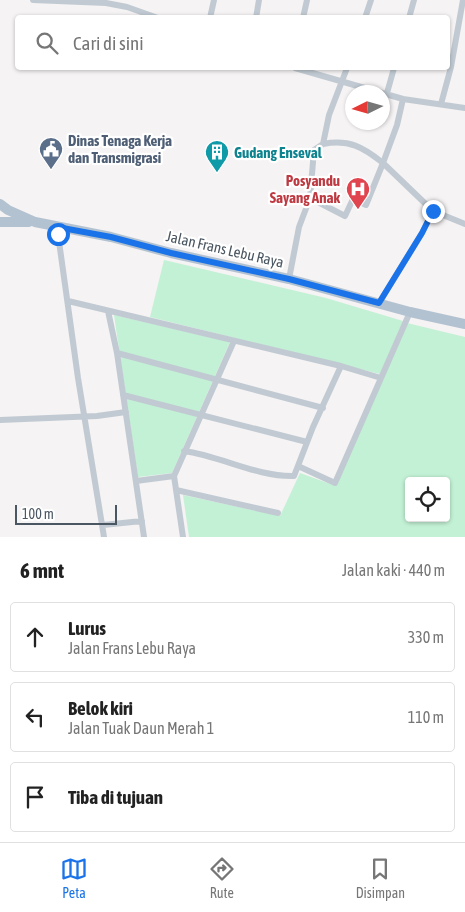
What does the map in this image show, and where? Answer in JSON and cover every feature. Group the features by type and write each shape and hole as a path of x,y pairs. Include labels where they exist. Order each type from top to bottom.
{"main road":[{"name":"Jalan Frans Lebu Raya","path":"0,204 8,210 35,222 111,237 171,253 289,279 410,312 465,324"},
{"name":"Jalan Frans Lebu Raya","path":"0,222 35,222"}],"street":[{"path":"33,0 106,3 127,7 150,15"},
{"path":"211,15 214,0"},
{"path":"256,15 259,0"},
{"path":"304,15 307,0"},
{"path":"366,15 370,0"},
{"path":"410,15 414,0"},
{"path":"441,104 452,67 463,0"},
{"path":"302,70 356,85"},
{"path":"323,144 329,115 346,70"},
{"path":"389,85 393,70"},
{"path":"390,95 403,99 465,108"},
{"path":"310,198 344,216 353,199 366,205 384,163 397,125 403,99"},
{"path":"289,279 299,227 310,198 314,150 323,144 344,142 359,147 384,163 433,211 465,224"},
{"path":"379,303 422,233 433,211"},
{"path":"57,227 84,416 104,537"},
{"path":"68,301 341,366 381,378"},
{"path":"108,310 117,352 144,537"},
{"path":"298,466 335,483 410,312"},
{"path":"183,537 174,476 234,341"},
{"path":"117,352 323,408"},
{"path":"184,451 203,454 277,476 294,476 341,366"},
{"path":"123,395 307,442"},
{"path":"0,420 97,416 126,412"},
{"path":"136,481 174,476"},
{"path":"176,490 278,513"},
{"path":"103,526 142,521"}],"green space":[{"path":"164,260 326,298 403,321 380,374 150,317"},
{"path":"114,315 230,342 172,473 138,477"},
{"path":"407,323 465,337 465,537 189,537 183,495 280,516 300,473 336,486"}],"place":[{"name":"Dinas Tenaga Kerja dan Transmigrasi","path":"51,170"},
{"name":"Gudang Enseval","path":"217,173"},
{"name":"Posyandu Sayang Anak","path":"358,210"}],"route":[{"path":"58,234 57,227 111,237 171,253 289,279 379,303 422,233 433,211"}]}
